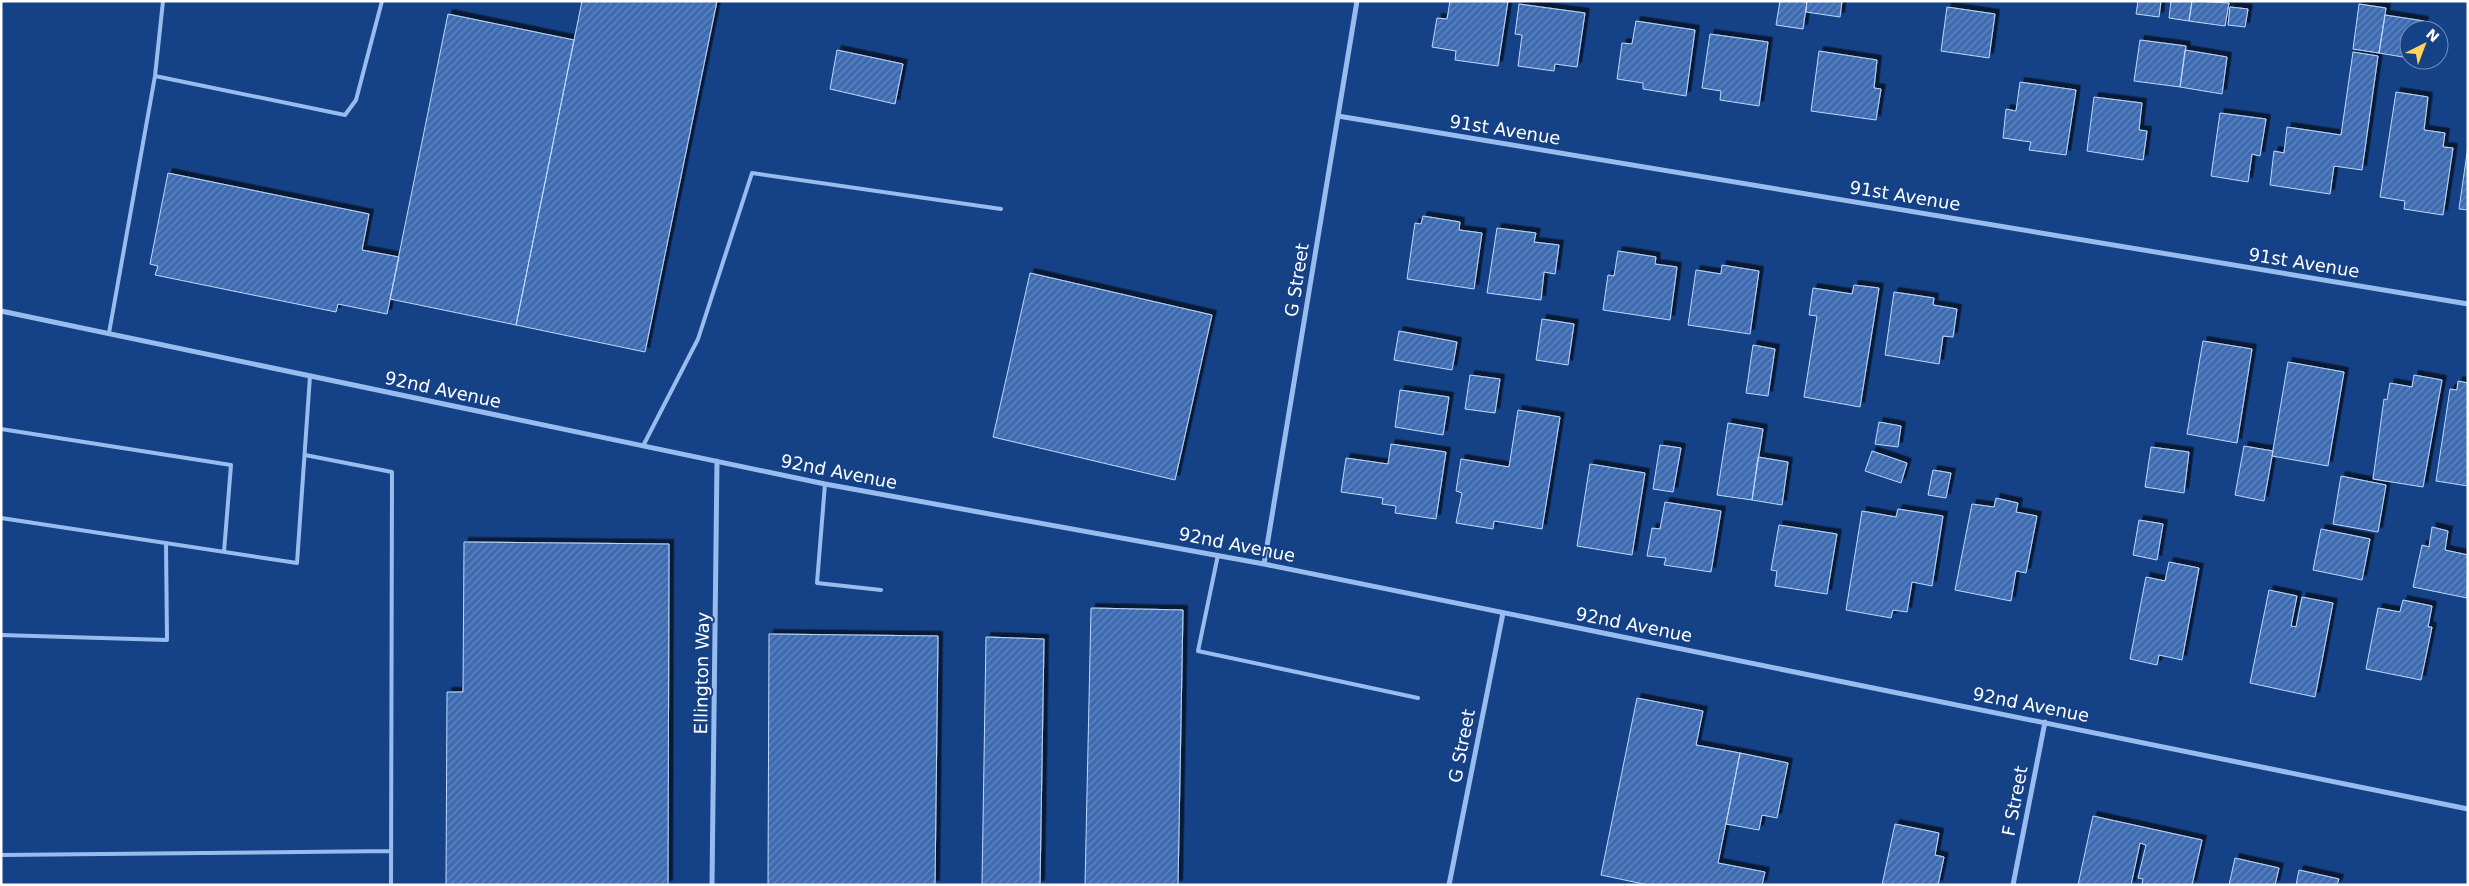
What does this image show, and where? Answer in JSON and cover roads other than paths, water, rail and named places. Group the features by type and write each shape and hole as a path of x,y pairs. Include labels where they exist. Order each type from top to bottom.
{"street":[{"name":"G Street","path":"1264,564 1356,2"},
{"name":"91st Avenue","path":"1338,116 2468,304"},
{"name":"92nd Avenue","path":"1,311 825,484 1264,564 2468,809"},
{"name":"Ellington Way","path":"712,885 717,462"},
{"name":"G Street","path":"1449,885 1503,613"},
{"name":"F Street","path":"2013,885 2045,722"}],"lane":[{"path":"109,333 155,76 163,1"},
{"path":"155,76 345,115 356,100 382,1"},
{"path":"642,446 698,339 752,173 1001,209"},
{"path":"1,518 297,563 310,376"},
{"path":"1,429 232,465 224,552"},
{"path":"305,455 392,472 391,885"},
{"path":"825,484 817,583 881,590"},
{"path":"1,635 166,640 166,543"},
{"path":"1218,555 1198,651 1418,698"},
{"path":"1,855 391,851"}]}
